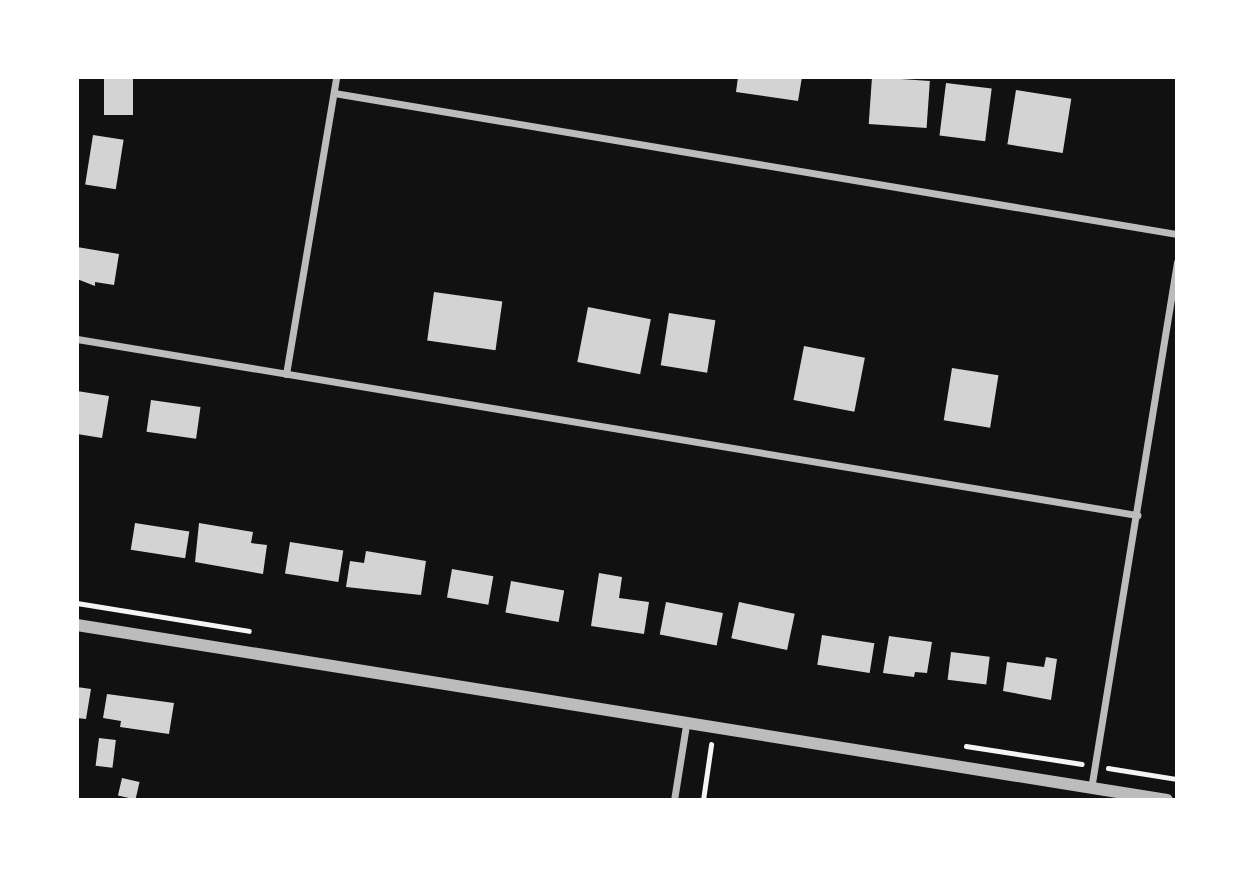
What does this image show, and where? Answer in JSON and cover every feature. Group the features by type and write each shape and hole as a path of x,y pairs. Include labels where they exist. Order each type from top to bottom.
{"street":[{"path":"286,374 337,77"},
{"path":"334,93 1177,234"},
{"path":"1091,789 1177,262"},
{"path":"77,339 1137,515"},
{"path":"77,625 686,725 1167,800"},
{"path":"674,800 686,725"}],"path":[{"path":"703,800 710,754"},
{"path":"1126,771 1177,779"}],"building":[{"path":"104,77 133,77 133,115 104,115"},
{"path":"738,77 802,77 798,101 736,92"},
{"path":"872,77 930,81 927,128 869,124"},
{"path":"946,83 992,89 985,141 940,136"},
{"path":"1016,90 1071,99 1063,153 1007,144"},
{"path":"93,135 124,140 116,189 85,184"},
{"path":"77,247 119,254 114,285 95,282 95,286 77,279"},
{"path":"434,292 502,302 496,350 427,341"},
{"path":"588,307 651,319 640,374 577,362"},
{"path":"669,313 715,320 707,373 661,365"},
{"path":"804,346 865,358 854,412 794,400"},
{"path":"952,368 998,375 990,428 944,420"},
{"path":"77,391 109,396 102,438 77,434"},
{"path":"151,400 201,407 196,439 147,432"},
{"path":"135,523 189,532 185,558 131,550"},
{"path":"199,523 253,532 251,543 267,545 263,574 195,562"},
{"path":"290,542 343,550 338,582 285,574"},
{"path":"366,551 426,561 421,595 346,587 350,561 364,563"},
{"path":"452,569 493,576 488,605 447,598"},
{"path":"599,573 622,577 619,598 649,602 644,634 591,626"},
{"path":"511,581 564,590 559,622 505,613"},
{"path":"666,602 723,613 717,645 660,634"},
{"path":"739,602 795,614 787,650 731,638"},
{"path":"822,635 874,643 870,673 817,665"},
{"path":"889,636 932,642 927,673 915,672 914,677 883,673"},
{"path":"951,652 990,657 986,685 948,680"},
{"path":"1046,657 1057,659 1051,700 1003,691 1007,662 1044,667"},
{"path":"77,687 91,689 86,719 77,718"},
{"path":"107,694 174,703 169,734 120,727 121,721 103,718"},
{"path":"99,738 116,740 112,768 96,766"},
{"path":"122,778 140,782 135,800 118,796"}]}
